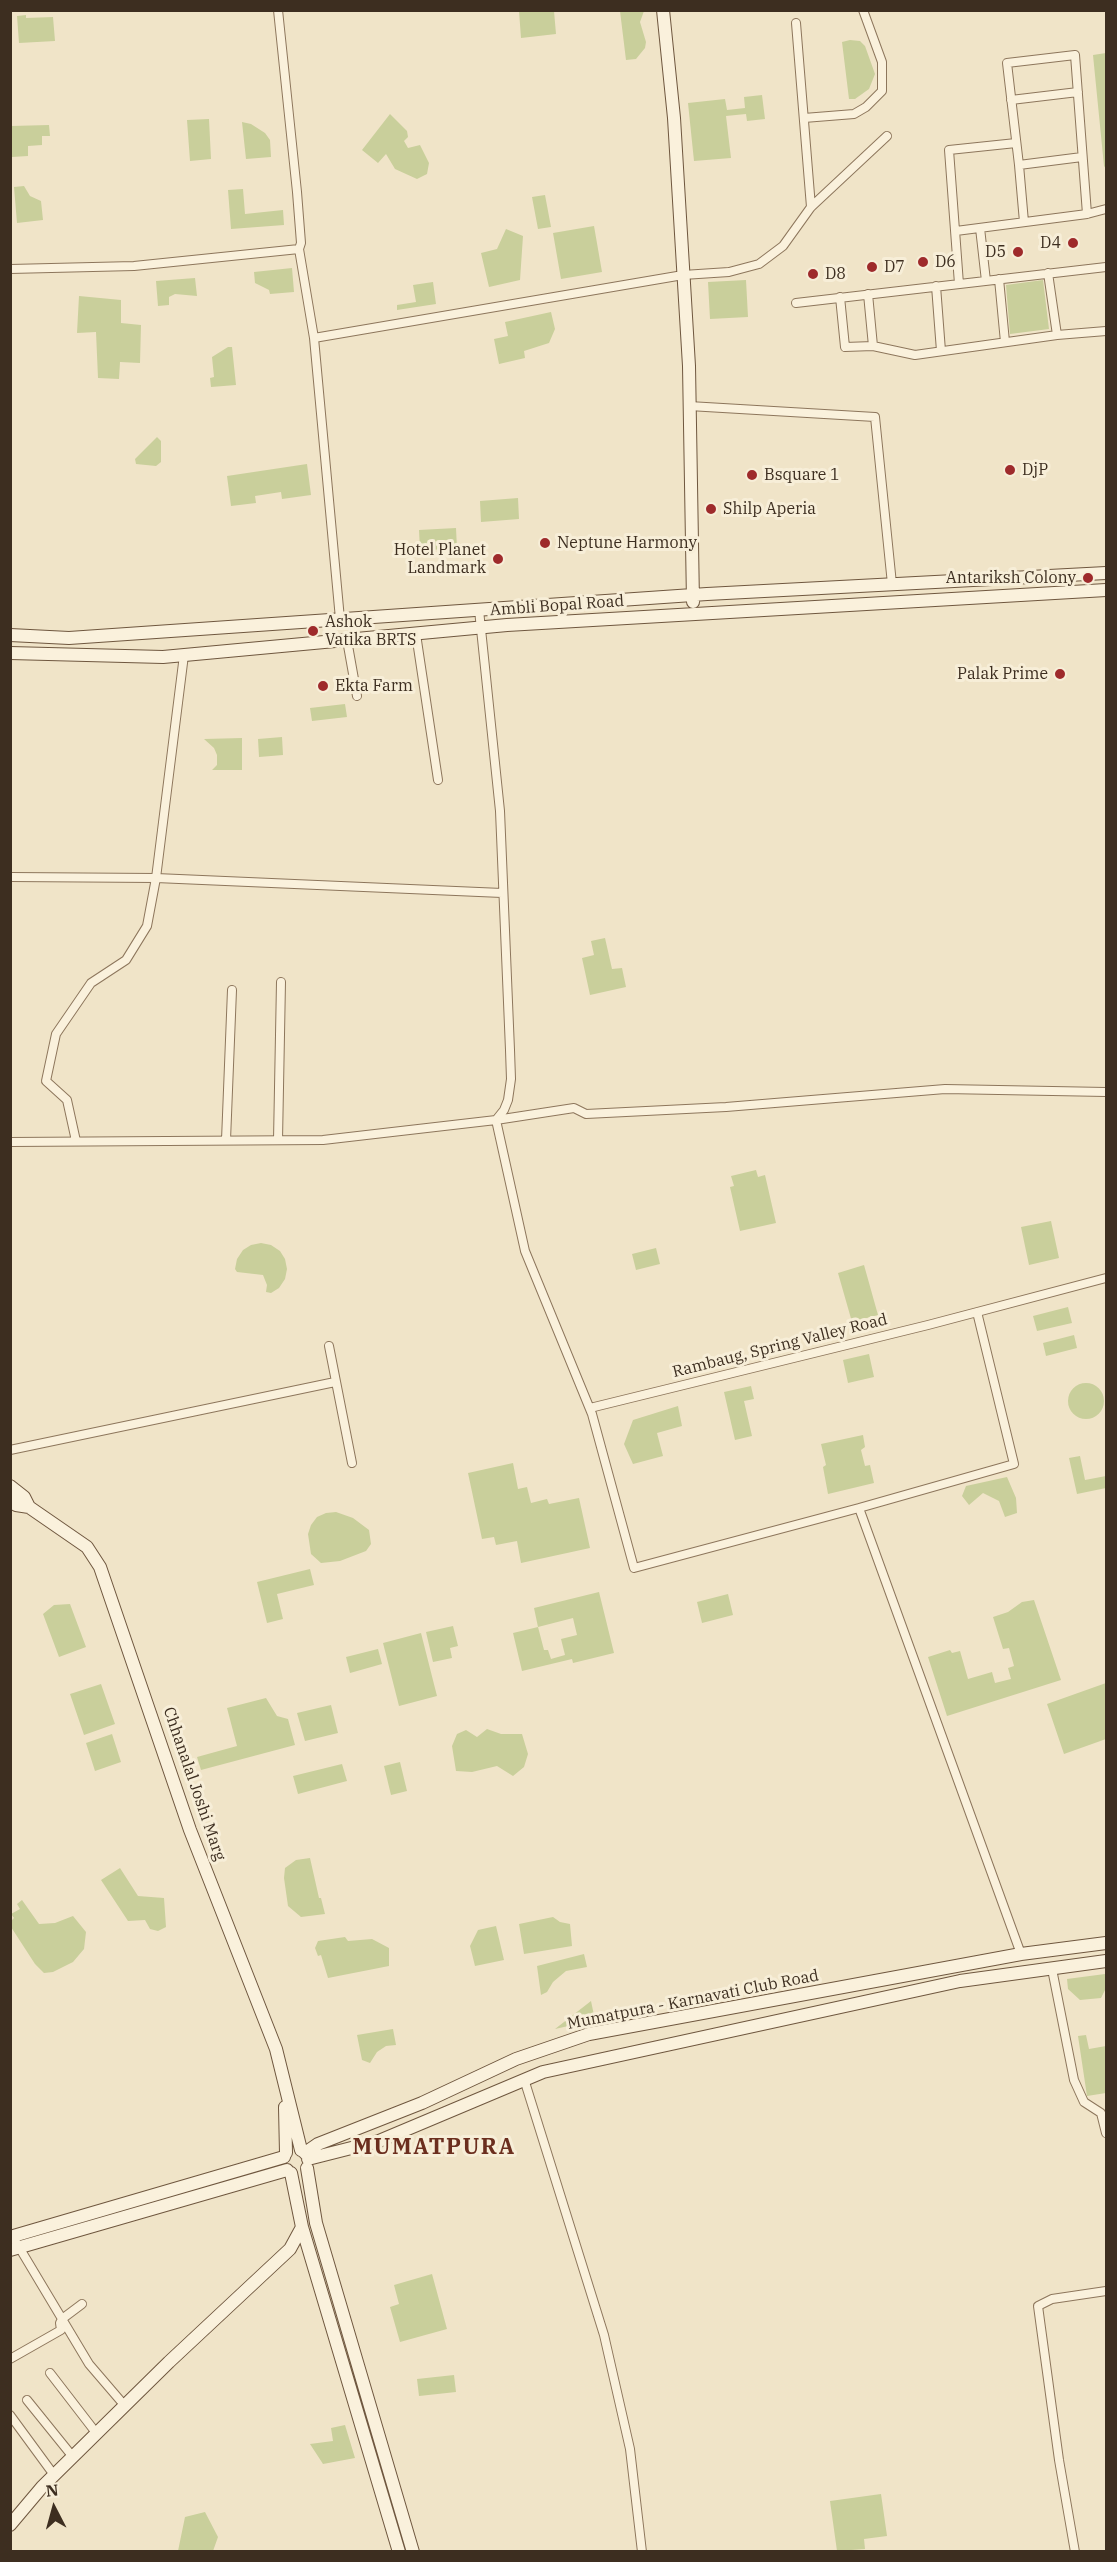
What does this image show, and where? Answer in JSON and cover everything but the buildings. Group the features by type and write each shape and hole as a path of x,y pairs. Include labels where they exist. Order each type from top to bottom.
{"street":[{"path":"279,10 297,192 301,243 299,249 314,338 340,619"},
{"path":"663,10 674,118 683,275 689,406 693,614"},
{"path":"804,118 854,114 866,107 882,91 882,62 863,10"},
{"path":"796,23 811,207"},
{"path":"1024,222 1007,63 1075,55 1087,214"},
{"path":"1011,100 1078,92"},
{"path":"314,338 683,275 729,272 759,264 783,246 811,207 887,136"},
{"path":"959,284 949,150 1016,143"},
{"path":"1019,165 1083,157"},
{"path":"956,231 1087,214 1107,209"},
{"path":"980,228 986,281"},
{"path":"10,269 134,266 299,249"},
{"path":"796,303 1107,267"},
{"path":"1048,273 1058,335"},
{"path":"999,279 1005,342"},
{"path":"936,286 941,351"},
{"path":"868,294 873,346"},
{"path":"840,297 846,347 873,346 915,355 1058,335 1107,331"},
{"path":"689,406 874,417 892,584"},
{"name":"Ambli Bopal Road","path":"10,635 69,638 692,595 1107,573"},
{"name":"Ambli Bopal Road","path":"10,653 164,657 482,628 1107,590"},
{"path":"479,610 498,788 510,1079 508,1100 496,1120"},
{"path":"416,634 438,780"},
{"path":"346,640 357,696"},
{"path":"76,1141 67,1100 46,1081 56,1034 91,983 126,960 147,926 156,878 184,655"},
{"path":"10,877 156,878 502,893"},
{"path":"278,1140 281,982"},
{"path":"226,1140 232,990"},
{"path":"10,1142 323,1140 496,1120 574,1108 586,1114 726,1107 945,1089 1107,1092"},
{"path":"496,1120 525,1251 590,1408 634,1568 1014,1464 977,1312"},
{"name":"Rambaug, Spring Valley Road","path":"590,1408 1107,1278"},
{"path":"329,1346 352,1463"},
{"path":"10,1450 335,1382"},
{"name":"Chhanalal Joshi Marg","path":"10,1486 24,1497 29,1507"},
{"name":"Chhanalal Joshi Marg","path":"10,1501 16,1505 29,1507 87,1547 100,1567 190,1830 276,2049 287,2101 305,2157 316,2223 413,2552"},
{"path":"859,1508 1021,1954"},
{"name":"Mumatpura - Karnavati Club Road","path":"305,2157 318,2144 422,2103 516,2059 589,2034 1021,1954 1107,1943"},
{"path":"13,2243 285,2155 293,2149 305,2157 379,2140 543,2072 948,1984 1107,1961"},
{"path":"1052,1969 1074,2080 1084,2102 1101,2113 1107,2133"},
{"path":"524,2079 604,2335 630,2449 642,2552"},
{"name":"Chhanalal Joshi Marg","path":"285,2155 285,2106 287,2101"},
{"path":"285,2155 283,2164 289,2172 302,2227 399,2552"},
{"path":"13,2243 289,2172 300,2173 305,2157"},
{"path":"10,2525 54,2475 169,2362 290,2249 302,2227"},
{"path":"13,2243 89,2364 125,2406"},
{"path":"1075,2552 1059,2460 1038,2306 1052,2299 1107,2291"},
{"path":"10,2359 61,2330 62,2319 82,2304"},
{"path":"50,2373 97,2434"},
{"path":"27,2400 73,2457"},
{"path":"10,2415 54,2475"}],"green space":[{"path":"519,11 554,11 556,34 521,38"},
{"path":"620,11 644,11 640,22 646,42 645,48 636,59 626,60"},
{"path":"26,15 26,18 53,17 55,41 19,43 17,16"},
{"path":"860,41 865,46 875,74 869,89 855,99 849,99 842,42"},
{"path":"1106,53 1106,169 1093,55"},
{"path":"762,95 765,119 747,121 746,114 726,116 731,158 694,161 688,103 725,99 727,110 745,108 744,97"},
{"path":"390,114 407,131 408,137 404,141 408,148 420,145 429,163 427,174 417,179 395,169 386,154 378,163 362,150"},
{"path":"209,119 211,159 190,161 187,120"},
{"path":"242,122 251,124 265,133 270,140 271,157 246,159"},
{"path":"49,125 50,136 42,136 42,145 28,146 28,156 12,157 11,126"},
{"path":"24,186 30,196 41,201 43,220 17,223 14,187"},
{"path":"243,189 245,214 283,210 284,225 231,229 228,190"},
{"path":"545,195 551,227 538,229 532,197"},
{"path":"594,226 602,272 561,279 553,233"},
{"path":"506,229 523,236 520,280 489,287 481,253 497,249"},
{"path":"292,268 294,292 270,294 269,290 255,283 254,272"},
{"path":"195,278 197,296 175,294 169,297 169,305 158,306 156,281"},
{"path":"746,280 748,317 710,319 708,282"},
{"path":"1043,280 1049,329 1010,334 1006,285"},
{"path":"433,282 436,304 397,310 397,305 416,302 413,285"},
{"path":"79,296 121,300 121,323 141,325 140,363 120,362 119,379 98,378 96,332 77,333"},
{"path":"551,312 555,329 549,343 524,351 525,358 499,364 494,339 508,336 505,322"},
{"path":"232,347 236,385 211,387 210,378 214,377 212,357"},
{"path":"157,437 161,441 161,462 156,466 136,464 135,459"},
{"path":"307,464 311,495 282,499 281,492 255,496 256,503 231,506 227,476"},
{"path":"518,498 519,519 481,522 480,501"},
{"path":"456,528 457,549 420,550 419,530"},
{"path":"345,704 347,717 312,721 310,708"},
{"path":"282,737 283,755 259,757 258,739"},
{"path":"242,738 242,770 212,770 217,765 217,755 214,748 204,739"},
{"path":"605,938 612,969 622,968 626,987 590,995 582,958 594,955 591,941"},
{"path":"756,1170 758,1177 765,1175 776,1223 740,1231 730,1187 734,1186 731,1176"},
{"path":"1051,1221 1059,1258 1029,1265 1021,1227"},
{"path":"261,1243 271,1245 280,1251 287,1269 285,1279 279,1288 271,1293 266,1292 267,1285 263,1275 237,1272 235,1269 237,1259 243,1250"},
{"path":"656,1248 660,1264 636,1270 632,1254"},
{"path":"864,1265 878,1315 852,1322 838,1273"},
{"path":"1068,1307 1072,1323 1037,1331 1033,1316"},
{"path":"1074,1335 1077,1348 1046,1356 1043,1343"},
{"path":"869,1354 874,1377 848,1383 843,1360"},
{"path":"1086,1383 1099,1388 1104,1401 1099,1414 1086,1419 1073,1414 1068,1401 1073,1388"},
{"path":"751,1386 754,1399 744,1401 752,1436 735,1440 724,1392"},
{"path":"678,1406 682,1426 657,1433 663,1456 633,1464 624,1444 633,1420"},
{"path":"863,1435 865,1447 861,1450 865,1466 870,1465 874,1483 828,1494 823,1467 826,1465 821,1444"},
{"path":"1080,1456 1085,1480 1106,1476 1106,1488 1077,1494 1069,1458"},
{"path":"513,1463 518,1489 527,1487 531,1503 547,1499 549,1504 579,1498 590,1548 521,1563 517,1541 496,1545 494,1537 482,1539 468,1473"},
{"path":"1007,1477 1016,1498 1017,1513 1005,1517 999,1501 983,1493 969,1505 962,1496 966,1486"},
{"path":"336,1512 353,1518 369,1530 371,1544 366,1551 340,1561 321,1563 311,1554 308,1534 317,1517"},
{"path":"310,1569 314,1585 277,1594 283,1619 267,1623 257,1582"},
{"path":"599,1592 614,1653 573,1663 572,1659 522,1671 513,1633 538,1627 534,1608","holes":["573,1618 577,1635 561,1639 565,1655 551,1659 548,1650 544,1650 538,1627"]},
{"path":"728,1594 733,1615 702,1623 697,1602"},
{"path":"1034,1600 1061,1680 947,1716 928,1657 950,1650 952,1653 960,1651 968,1679 992,1672 995,1683 1011,1679 1008,1668 1014,1666 1009,1648 1003,1649 993,1617 1008,1612 1022,1602"},
{"path":"70,1604 86,1647 59,1657 43,1614 54,1605"},
{"path":"453,1626 458,1646 450,1648 452,1658 433,1662 426,1632"},
{"path":"421,1633 437,1696 399,1706 383,1643"},
{"path":"378,1649 382,1664 350,1673 346,1657"},
{"path":"1106,1683 1106,1739 1064,1754 1047,1704"},
{"path":"101,1684 115,1724 84,1735 70,1694"},
{"path":"266,1698 277,1716 288,1719 295,1745 201,1770 197,1757 237,1746 227,1708"},
{"path":"331,1705 338,1733 305,1741 297,1713"},
{"path":"487,1729 501,1734 522,1734 528,1754 524,1767 513,1776 497,1766 472,1772 456,1771 452,1746 457,1734 466,1730 477,1737"},
{"path":"112,1734 121,1762 95,1771 86,1743"},
{"path":"400,1762 407,1791 391,1795 384,1766"},
{"path":"342,1764 347,1781 298,1794 293,1776"},
{"path":"310,1858 325,1914 301,1917 288,1906 285,1868 296,1860"},
{"path":"120,1868 138,1896 164,1898 166,1927 158,1931 150,1929 145,1920 128,1921 101,1880"},
{"path":"22,1900 39,1924 55,1923 73,1916 86,1932 84,1949 73,1962 53,1972 44,1973 35,1964 11,1927 11,1921 14,1918 11,1914 20,1909 17,1904"},
{"path":"553,1917 560,1922 570,1924 572,1946 524,1954 519,1924"},
{"path":"496,1926 504,1960 475,1966 470,1946 478,1930"},
{"path":"345,1937 348,1941 372,1939 389,1948 389,1966 328,1978 321,1955 318,1956 315,1948 318,1941"},
{"path":"584,1954 587,1967 566,1971 553,1982 547,1992 541,1995 537,1966"},
{"path":"1105,1974 1106,1988 1101,1998 1080,2000 1068,1989 1067,1979"},
{"path":"591,2001 595,2020 555,2029"},
{"path":"393,2029 396,2045 386,2046 377,2052 370,2063 362,2060 357,2035"},
{"path":"1086,2035 1089,2049 1106,2046 1106,2093 1087,2096 1078,2036"},
{"path":"432,2274 447,2329 400,2342 390,2307 399,2304 394,2285"},
{"path":"454,2375 456,2392 419,2396 417,2379"},
{"path":"345,2425 355,2458 323,2464 310,2444 333,2441 331,2428"},
{"path":"881,2494 887,2536 864,2539 865,2549 837,2551 830,2501"},
{"path":"205,2512 218,2537 213,2551 178,2551 185,2517"}],"place":[{"name":"D4","path":"1073,243"},
{"name":"D5","path":"1018,252"},
{"name":"D6","path":"923,262"},
{"name":"D7","path":"872,267"},
{"name":"D8","path":"813,274"},
{"name":"DjP","path":"1010,470"},
{"name":"Bsquare 1","path":"752,475"},
{"name":"Shilp Aperia","path":"711,509"},
{"name":"Neptune Harmony","path":"545,543"},
{"name":"Hotel Planet Landmark","path":"498,559"},
{"name":"Antariksh Colony","path":"1088,578"},
{"name":"Ashok Vatika BRTS","path":"313,631"},
{"name":"Palak Prime","path":"1060,674"},
{"name":"Ekta Farm","path":"323,686"}],"district":[{"name":"MUMATPURA","path":"434,2148"}]}
